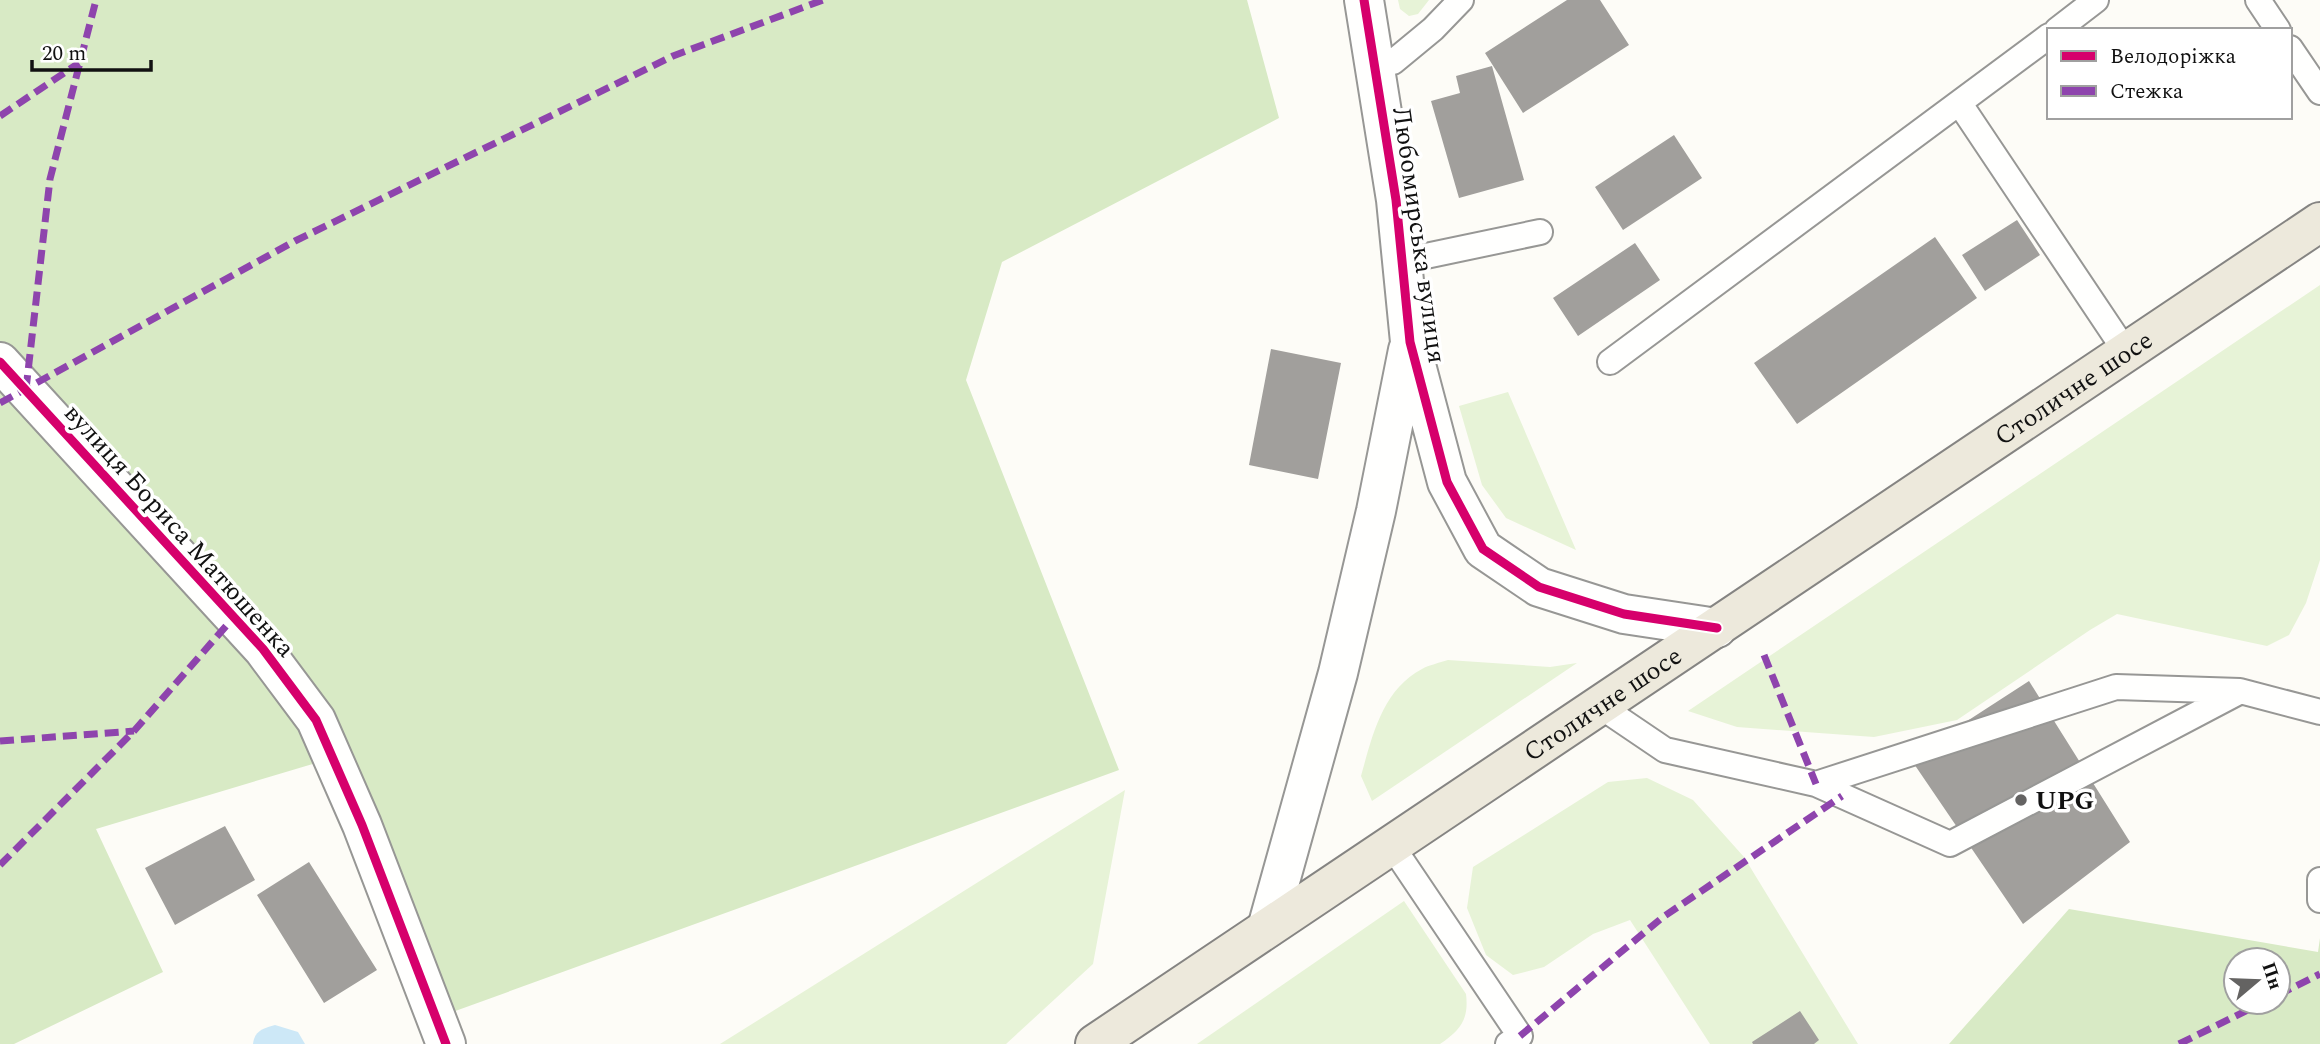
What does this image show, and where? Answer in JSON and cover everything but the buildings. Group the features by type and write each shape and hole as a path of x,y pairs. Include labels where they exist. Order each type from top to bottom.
{"main road":[{"name":"Столичне шосе","path":"1095,1044 2320,222"}],"street":[{"name":"Любомирська вулиця","path":"1364,0 1396,200 1410,342 1447,482 1483,549 1539,587 1625,614 1717,628"},
{"name":"Любомирська вулиця","path":"1267,929 1338,673 1376,511 1410,342"},
{"name":"вулиця Бориса Матюшенка","path":"0,362 263,649 316,720 362,825 446,1044"}],"lane":[{"path":"1374,65 1394,62 1433,29 1461,0"},
{"path":"2060,28 2096,0"},
{"path":"2258,0 2277,28"},
{"path":"1610,362 2047,38"},
{"path":"2292,51 2320,92"},
{"path":"1960,104 2126,352"},
{"path":"1402,261 1540,232"},
{"path":"1815,784 2116,687 2240,691 2320,712"},
{"path":"1600,706 1665,751 1815,784 1950,844 2240,691"},
{"path":"1392,846 1520,1036 1508,1044"},
{"path":"2320,880 2320,900"}],"green space":[{"path":"0,0 1247,0 1279,118 1002,262 966,380 1119,770 447,1014 346,754 96,829 163,972 14,1044 0,1044"},
{"path":"1398,0 1429,0 1418,14 1409,16 1400,9"},
{"path":"2320,285 2320,560 2306,603 2289,635 2267,646 2117,614 1957,720 1874,737 1737,727 1688,711"},
{"path":"1508,392 1576,550 1506,518 1482,485 1459,406"},
{"path":"1448,660 1550,667 1577,663 1372,801 1361,776 1375,731 1388,702 1408,678 1425,668"},
{"path":"1647,778 1693,800 1744,857 1858,1044 1710,1044 1630,920 1593,934 1544,967 1513,975 1486,955 1467,908 1473,867 1608,782"},
{"path":"1125,790 1093,964 1006,1044 720,1044"},
{"path":"1404,901 1466,994 1466,1010 1462,1023 1440,1044 1197,1044"},
{"path":"2069,909 2283,946 2222,946 2222,1016 2292,1016 2292,948 2318,952 2320,938 2320,1044 1949,1044"}],"water":[{"path":"275,1025 298,1032 305,1044 253,1044 258,1033"}],"marked path":[{"path":"26,389 50,179 96,0"},
{"path":"0,403 295,241 673,56 823,0"},
{"path":"0,116 79,63"},
{"path":"0,865 134,731 234,617"},
{"path":"1764,655 1816,784"},
{"path":"0,741 134,731"},
{"path":"1520,1036 1663,917 1842,796"},
{"path":"2292,988 2320,974"},
{"path":"2179,1044 2236,1016"}],"cycle path":[{"path":"1364,0 1396,200 1410,342 1447,482 1483,549 1539,587 1624,614 1717,628"},
{"path":"0,362 263,649 316,720 362,825 446,1044"}],"place":[{"name":"UPG","path":"2021,800"}]}
